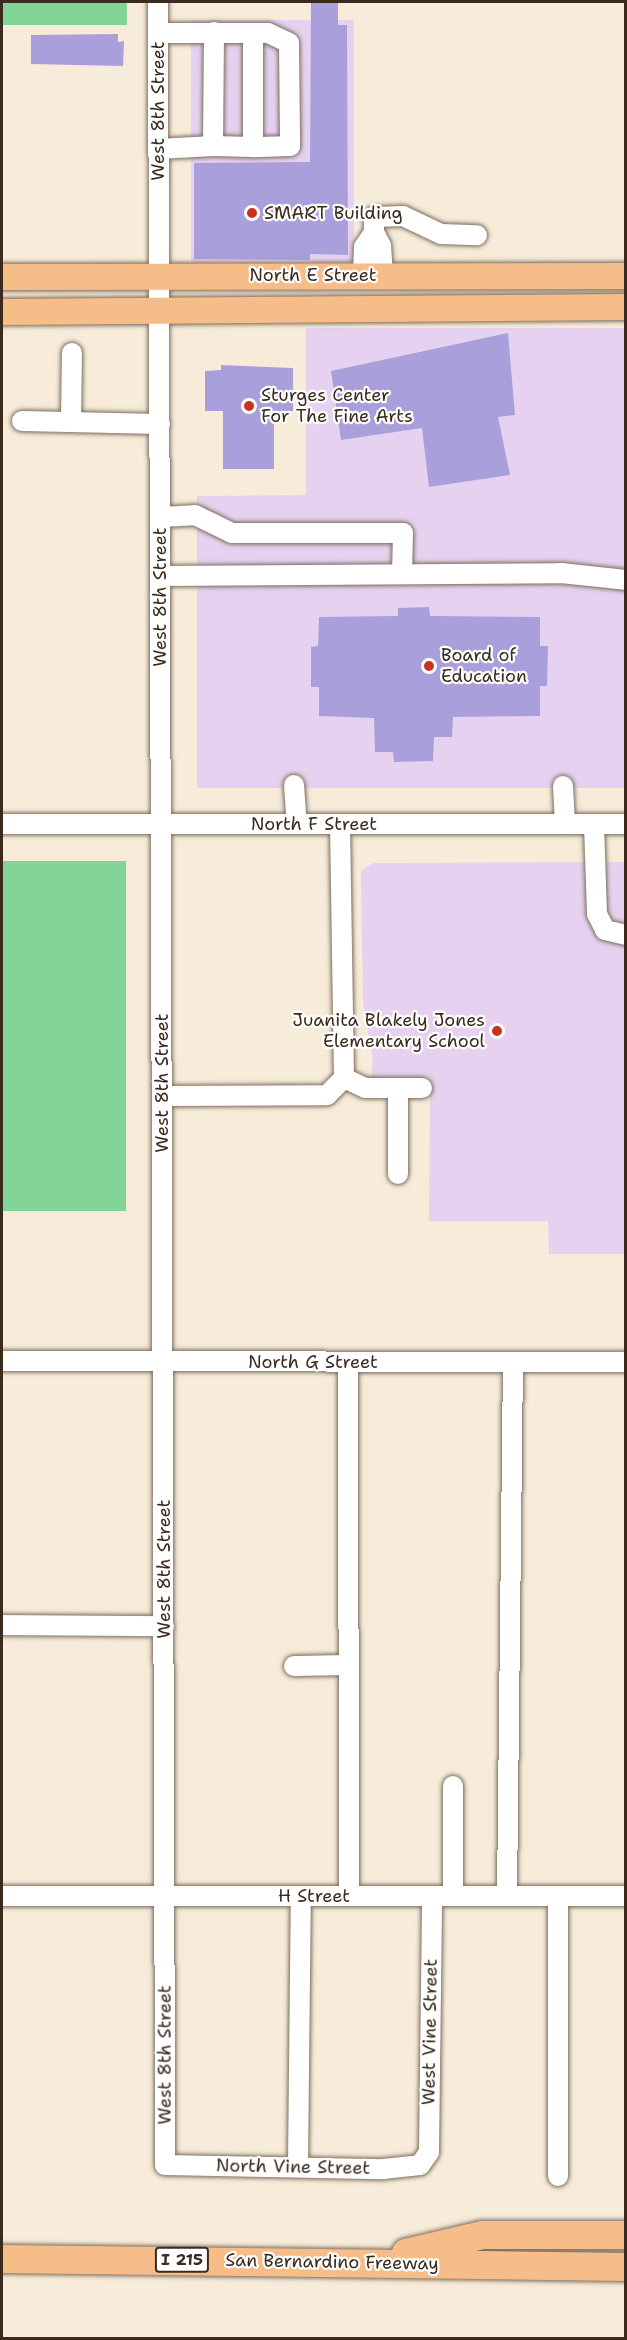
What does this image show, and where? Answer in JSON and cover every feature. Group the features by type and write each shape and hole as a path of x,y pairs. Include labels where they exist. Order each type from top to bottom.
{"highway":[{"path":"363,2263 483,2235 626,2235"},
{"name":"San Bernardino Freeway","path":"2,2259 626,2267"}],"main road":[{"name":"North E Street","path":"2,277 626,276"},
{"name":"North E Street","path":"2,312 626,307"}],"street":[{"name":"West 8th Street","path":"158,2 165,2165"},
{"path":"213,146 214,32"},
{"path":"158,33 268,33 289,43 290,146 158,149"},
{"path":"253,33 253,147"},
{"path":"373,275 381,246 374,232 375,218 403,216 441,234 477,235"},
{"path":"71,422 72,352"},
{"path":"22,422 160,424"},
{"path":"160,517 195,516 232,533 403,533 402,574"},
{"path":"160,576 588,573 626,580"},
{"path":"294,785 297,824"},
{"path":"563,786 565,824"},
{"name":"North F Street","path":"2,824 626,824"},
{"path":"162,1096 327,1095 344,1078 340,824"},
{"path":"594,824 597,914 605,930 626,935"},
{"path":"344,1078 365,1088 422,1088"},
{"path":"398,1089 398,1174"},
{"name":"North G Street","path":"2,1361 626,1362"},
{"path":"348,1362 349,1896"},
{"path":"507,1896 513,1362"},
{"path":"2,1624 164,1626"},
{"path":"294,1666 349,1665"},
{"path":"453,1786 453,1896"},
{"name":"H Street","path":"2,1896 626,1896"},
{"path":"298,2166 301,1896"},
{"name":"West Vine Street","path":"420,2165 429,2152 432,1896"},
{"path":"558,1896 558,2176"},
{"name":"North Vine Street","path":"165,2165 404,2169 420,2165"}],"shaded area":[{"path":"191,20 354,20 354,262 191,262"},
{"path":"306,328 625,328 625,788 197,788 197,496 306,495"},
{"name":"Juanita Blakely Jones Elementary School","path":"625,862 625,1254 549,1254 548,1221 429,1221 430,1078 371,1078 373,1061 363,1002 361,871 373,863"}],"green space":[{"path":"2,2 127,2 127,25 2,25"},
{"path":"2,861 126,861 126,1211 2,1211"}],"building":[{"path":"311,2 338,2 338,25 347,25 348,255 310,254 310,260 194,259 194,163 310,162"},
{"path":"118,34 118,42 124,41 123,66 31,64 31,35"},
{"path":"508,333 515,415 498,417 510,475 429,487 422,428 341,440 331,371"},
{"path":"221,365 293,368 293,411 274,411 274,469 223,469 223,411 205,411 205,371 221,370"},
{"name":"Board of Education","path":"429,607 430,616 540,617 540,646 548,646 547,686 540,686 540,716 453,717 452,737 434,737 433,761 394,762 393,752 375,752 374,718 319,716 319,687 311,687 311,647 318,646 319,617 398,616 398,608"}],"place":[{"name":"SMART Building","path":"252,213"},
{"name":"Sturges Center For The Fine Arts","path":"249,406"},
{"name":"Board of Education","path":"429,666"},
{"name":"Juanita Blakely Jones Elementary School","path":"497,1031"}]}
